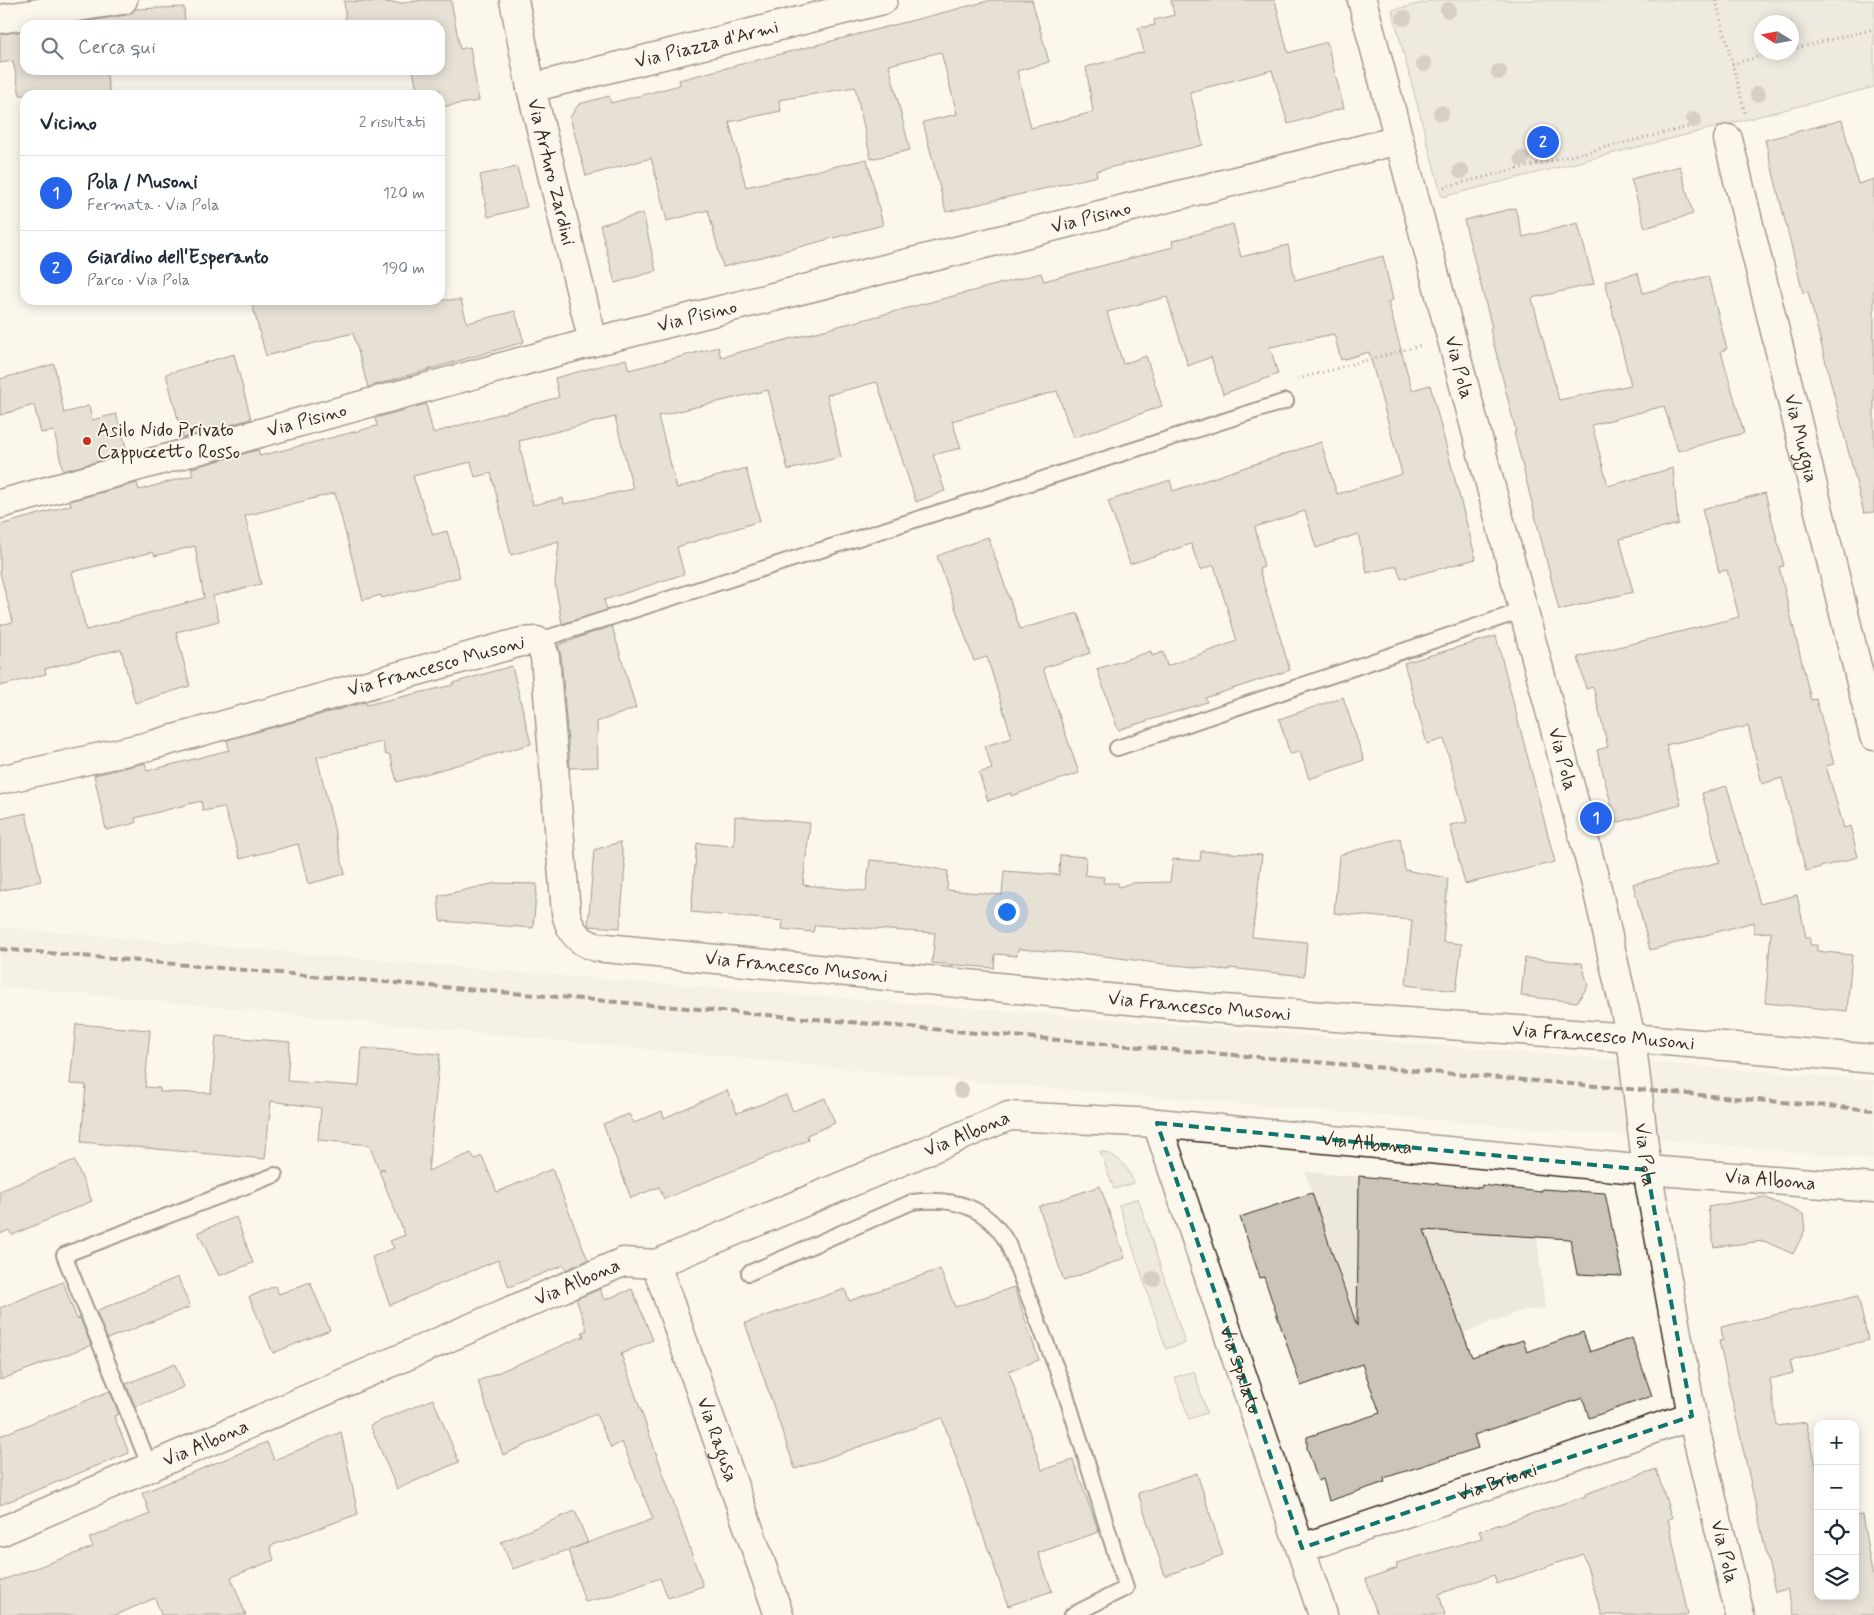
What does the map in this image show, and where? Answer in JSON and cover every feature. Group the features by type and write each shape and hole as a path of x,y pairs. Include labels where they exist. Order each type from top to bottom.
{"street":[{"path":"0,19 123,0"},
{"name":"Via Arturo Zardini","path":"514,0 531,88 594,342"},
{"name":"Via Piazza d'Armi","path":"531,88 883,0"},
{"name":"Via Pola","path":"1362,0 1597,888 1631,1038 1647,1170 1692,1416 1740,1615"},
{"name":"Via Muggia","path":"1732,127 1874,736"},
{"name":"Via Pisino","path":"0,504 594,342 1399,140"},
{"name":"Via Francesco Musoni","path":"0,780 149,746 521,642 537,641 541,644 545,657 566,913 569,925 584,943 596,947 1210,1008 1631,1038 1874,1059"},
{"name":"Via Albona","path":"0,1532 623,1262 656,1264 1009,1116 1157,1123 1647,1170 1874,1188"},
{"name":"Via Spalato","path":"1157,1123 1324,1615"},
{"name":"Via Ragusa","path":"656,1264 779,1615"},
{"name":"Via Brioni","path":"1302,1548 1692,1416"}],"lane":[{"path":"537,641 1286,402"},
{"path":"1117,748 1524,610"},
{"name":"Via Albona","path":"150,1467 64,1255 275,1175"},
{"path":"749,1273 912,1202 950,1201 985,1215 999,1228 1008,1244 1064,1388 1126,1588 1072,1615"}],"path":[{"path":"1716,0 1745,113 1732,127"},
{"path":"1799,47 1874,29"},
{"path":"1732,64 1754,58"},
{"path":"1414,194 1703,124"},
{"path":"1286,402 1298,379 1452,337"}],"highlighted area":[{"path":"1157,1123 1647,1170 1692,1416 1302,1548"}],"shaded area":[{"path":"1436,0 1874,0 1874,87 1442,197 1392,10"},
{"path":"0,927 577,977 1874,1080 1874,1160 1614,1135 1000,1084 2,986 0,985"},
{"path":"1100,1151 1122,1162 1134,1183 1114,1189"},
{"path":"1305,1172 1441,1184 1482,1185 1541,1192 1537,1236 1545,1309 1524,1310 1373,1366"},
{"path":"1138,1198 1185,1343 1166,1349 1119,1205"},
{"path":"1194,1371 1207,1413 1189,1419 1175,1377"}],"building":[{"path":"422,0 451,0 460,49 470,47 479,101 445,106 445,90 417,90 414,75 445,75 445,20 346,20 344,1 403,3"},
{"path":"992,0 1032,0 1049,62 1017,71 1031,128 1093,112 1086,67 1144,52 1138,28 1155,25 1154,20 1174,15 1171,0 1275,0 1288,53 1327,42 1344,108 1288,124 1272,70 1190,92 1203,145 1096,171 1097,176 946,212 923,122 957,114 941,52 889,65 910,150 871,159 855,87 779,100 781,111 729,122 746,187 867,159 883,225 723,267 708,210 667,221 651,158 586,176 570,117 579,104 609,96 611,103 680,85 679,80"},
{"path":"184,7 185,20 94,20 125,15 135,9"},
{"path":"20,32 20,75 107,75 109,90 20,90 20,95 13,61 0,63 0,34"},
{"path":"1842,120 1858,184 1874,179 1874,512 1864,513 1808,292 1803,293 1765,140"},
{"path":"1680,166 1693,214 1645,228 1631,179"},
{"path":"517,167 527,207 488,217 480,175"},
{"path":"1515,208 1523,237 1578,223 1594,284 1532,298 1559,400 1631,385 1605,281 1638,273 1643,293 1708,276 1727,349 1721,351 1744,433 1678,451 1664,406 1592,425 1608,486 1673,468 1678,524 1620,539 1633,592 1559,610 1514,432 1516,431 1490,329 1492,328 1464,220"},
{"path":"643,213 656,271 615,283 600,225"},
{"path":"1233,224 1241,257 1288,245 1295,280 1383,256 1393,300 1388,302 1412,390 1430,385 1476,559 1401,579 1397,566 1367,573 1358,534 1316,548 1305,511 1255,527 1264,567 1259,569 1290,670 1205,698 1207,702 1118,730 1097,669 1151,651 1152,656 1163,652 1167,666 1237,641 1214,565 1200,570 1191,544 1130,564 1108,501 1170,480 1173,491 1321,442 1337,494 1402,474 1369,352 1341,360 1334,334 1270,347 1278,374 1223,394 1211,357 1188,366 1167,297 1107,312 1123,364 1146,356 1162,406 1073,438 1057,391 952,421 961,448 933,455 945,491 916,502 877,382 827,395 841,457 788,470 768,390 658,416 677,488 746,468 760,521 677,547 684,574 604,600 607,610 562,624 555,583 559,541 511,555 491,473 475,477 471,462 413,476 433,535 447,531 460,577 382,598 381,595 363,600 335,493 245,516 261,584 213,596 219,621 176,632 190,686 135,703 121,649 45,669 46,674 0,686 0,625 13,622 0,573 0,525 71,505 70,501 137,483 139,490 193,475 191,468 258,450 260,456 377,426 375,418 426,404 433,433 559,397 555,378 626,359 629,370 718,347 721,357 1041,273 1044,281 1173,247 1172,241","holes":["615,417 633,489 564,504 563,498 533,505 519,441","195,546 204,598 86,630 72,572 153,552 155,556"]},
{"path":"445,300 461,300 467,323 515,311 524,342 368,387 353,333 266,356 252,305 445,305"},
{"path":"234,354 251,419 183,438 166,374"},
{"path":"54,364 64,413 89,406 92,420 116,414 128,453 63,471 54,431 41,433 34,405 0,415 0,379"},
{"path":"1765,493 1784,566 1779,567 1811,700 1816,699 1834,764 1826,766 1844,828 1850,826 1858,857 1806,871 1782,778 1762,784 1748,726 1666,745 1681,805 1616,823 1597,750 1608,747 1593,687 1586,689 1578,657 1739,617 1727,570 1719,572 1702,509"},
{"path":"988,537 1020,629 1078,613 1090,653 1043,668 1079,773 1011,796 1011,793 988,801 979,773 992,769 985,746 1012,738 987,657 974,661 937,556"},
{"path":"612,626 636,708 597,722 598,767 570,768 561,656 558,645"},
{"path":"1496,636 1555,862 1465,884 1450,825 1467,822 1444,739 1427,744 1404,663"},
{"path":"512,666 531,744 397,782 390,755 386,755 382,742 317,757 345,874 308,884 298,844 240,859 224,807 203,811 201,801 135,818 136,823 106,830 94,775 145,763 147,771 229,750 227,740 366,702 366,705 453,685 453,683"},
{"path":"1343,697 1364,760 1309,779 1300,752 1290,754 1279,719"},
{"path":"1727,786 1760,904 1797,895 1806,937 1810,937 1810,945 1817,945 1817,951 1852,955 1847,1011 1765,1003 1771,932 1754,933 1754,922 1650,950 1633,884 1720,862 1702,793"},
{"path":"26,813 41,881 0,891 0,819"},
{"path":"735,816 810,823 803,885 866,891 870,860 906,863 948,871 947,890 1002,895 1004,871 1059,875 1060,855 1086,857 1085,875 1104,877 1103,883 1118,883 1119,887 1131,883 1170,882 1173,859 1200,861 1201,851 1262,855 1252,937 1307,942 1304,976 1229,968 1229,970 1163,964 1089,954 1018,949 1017,956 995,954 994,968 932,963 935,933 815,925 813,932 782,929 783,921 691,912 697,843 734,846"},
{"path":"1400,838 1405,870 1448,878 1443,942 1462,944 1456,991 1406,985 1412,920 1334,913 1339,855"},
{"path":"620,842 625,865 620,928 588,926 594,850"},
{"path":"496,883 537,884 533,928 440,921 438,896"},
{"path":"1525,958 1582,963 1588,986 1577,1002 1521,996"},
{"path":"76,1024 150,1030 145,1087 160,1088 160,1092 211,1093 216,1036 290,1042 287,1081 359,1086 362,1048 440,1054 428,1171 471,1153 475,1159 482,1156 497,1192 552,1169 588,1260 566,1270 564,1265 509,1287 498,1260 390,1305 372,1257 394,1248 390,1241 405,1235 379,1171 385,1169 379,1169 369,1145 318,1140 321,1108 271,1101 265,1159 81,1142 86,1085 70,1084"},
{"path":"727,1090 737,1113 786,1095 793,1111 825,1098 835,1123 807,1135 808,1140 664,1199 659,1187 631,1198 603,1124 629,1114 634,1123 662,1111 664,1118"},
{"path":"74,1160 92,1201 12,1235 9,1230 0,1234 0,1191"},
{"path":"1359,1176 1481,1188 1482,1185 1541,1192 1542,1189 1605,1193 1622,1276 1577,1274 1570,1239 1424,1230 1472,1357 1523,1340 1527,1352 1583,1332 1590,1352 1632,1338 1652,1396 1589,1418 1583,1398 1474,1435 1478,1448 1384,1478 1385,1482 1329,1501 1323,1479 1318,1481 1307,1448 1307,1437 1380,1413 1362,1364 1301,1386 1264,1277 1260,1278 1240,1217 1312,1193 1357,1326"},
{"path":"1100,1186 1125,1258 1064,1281 1039,1207"},
{"path":"1764,1197 1803,1214 1805,1230 1793,1254 1764,1241 1714,1247 1708,1207"},
{"path":"236,1217 253,1263 219,1276 198,1232"},
{"path":"940,1269 955,1307 1014,1287 1039,1360 1009,1371 1042,1470 1073,1460 1099,1532 1038,1553 1052,1591 1008,1606 942,1418 795,1469 745,1323 845,1289 849,1301"},
{"path":"178,1277 190,1307 107,1339 96,1311"},
{"path":"63,1282 77,1319 80,1318 91,1345 0,1380 0,1308"},
{"path":"310,1282 330,1330 273,1353 249,1297 275,1286 279,1294"},
{"path":"600,1289 604,1300 632,1289 653,1340 621,1354 703,1586 668,1598 660,1578 611,1596 585,1602 568,1550 653,1519 622,1442 611,1448 596,1414 503,1455 478,1381 584,1336 582,1332 587,1330 576,1299"},
{"path":"1858,1296 1868,1340 1790,1361 1793,1373 1770,1379 1777,1426 1806,1422 1814,1457 1814,1600 1859,1600 1859,1515 1862,1515 1874,1584 1874,1615 1794,1615 1787,1589 1775,1592 1719,1341 1723,1340 1721,1327"},
{"path":"175,1364 184,1387 135,1407 126,1384"},
{"path":"110,1391 119,1414 114,1416 129,1453 0,1505 0,1436"},
{"path":"433,1399 459,1462 397,1489 370,1425"},
{"path":"341,1432 358,1514 270,1546 274,1560 231,1577 246,1615 161,1615 155,1598 116,1615 0,1615 0,1581 93,1547 89,1538 150,1514 142,1493 267,1442 274,1460"},
{"path":"1656,1469 1672,1518 1668,1519 1688,1615 1602,1615 1583,1554 1497,1584 1494,1575 1439,1594 1445,1615 1377,1615 1366,1579 1397,1568 1396,1563 1482,1538 1479,1531 1586,1496 1585,1494"},
{"path":"1197,1473 1223,1555 1165,1576 1138,1493"},
{"path":"575,1511 588,1543 513,1569 501,1542"}],"railway":[{"path":"0,949 1874,1110"}],"place":[{"name":"Giardino dell'Esperanto","path":"1543,142"},
{"name":"Asilo Nido Privato Cappuccetto Rosso","path":"87,441"},
{"name":"Pola / Musoni","path":"1596,818"}]}
